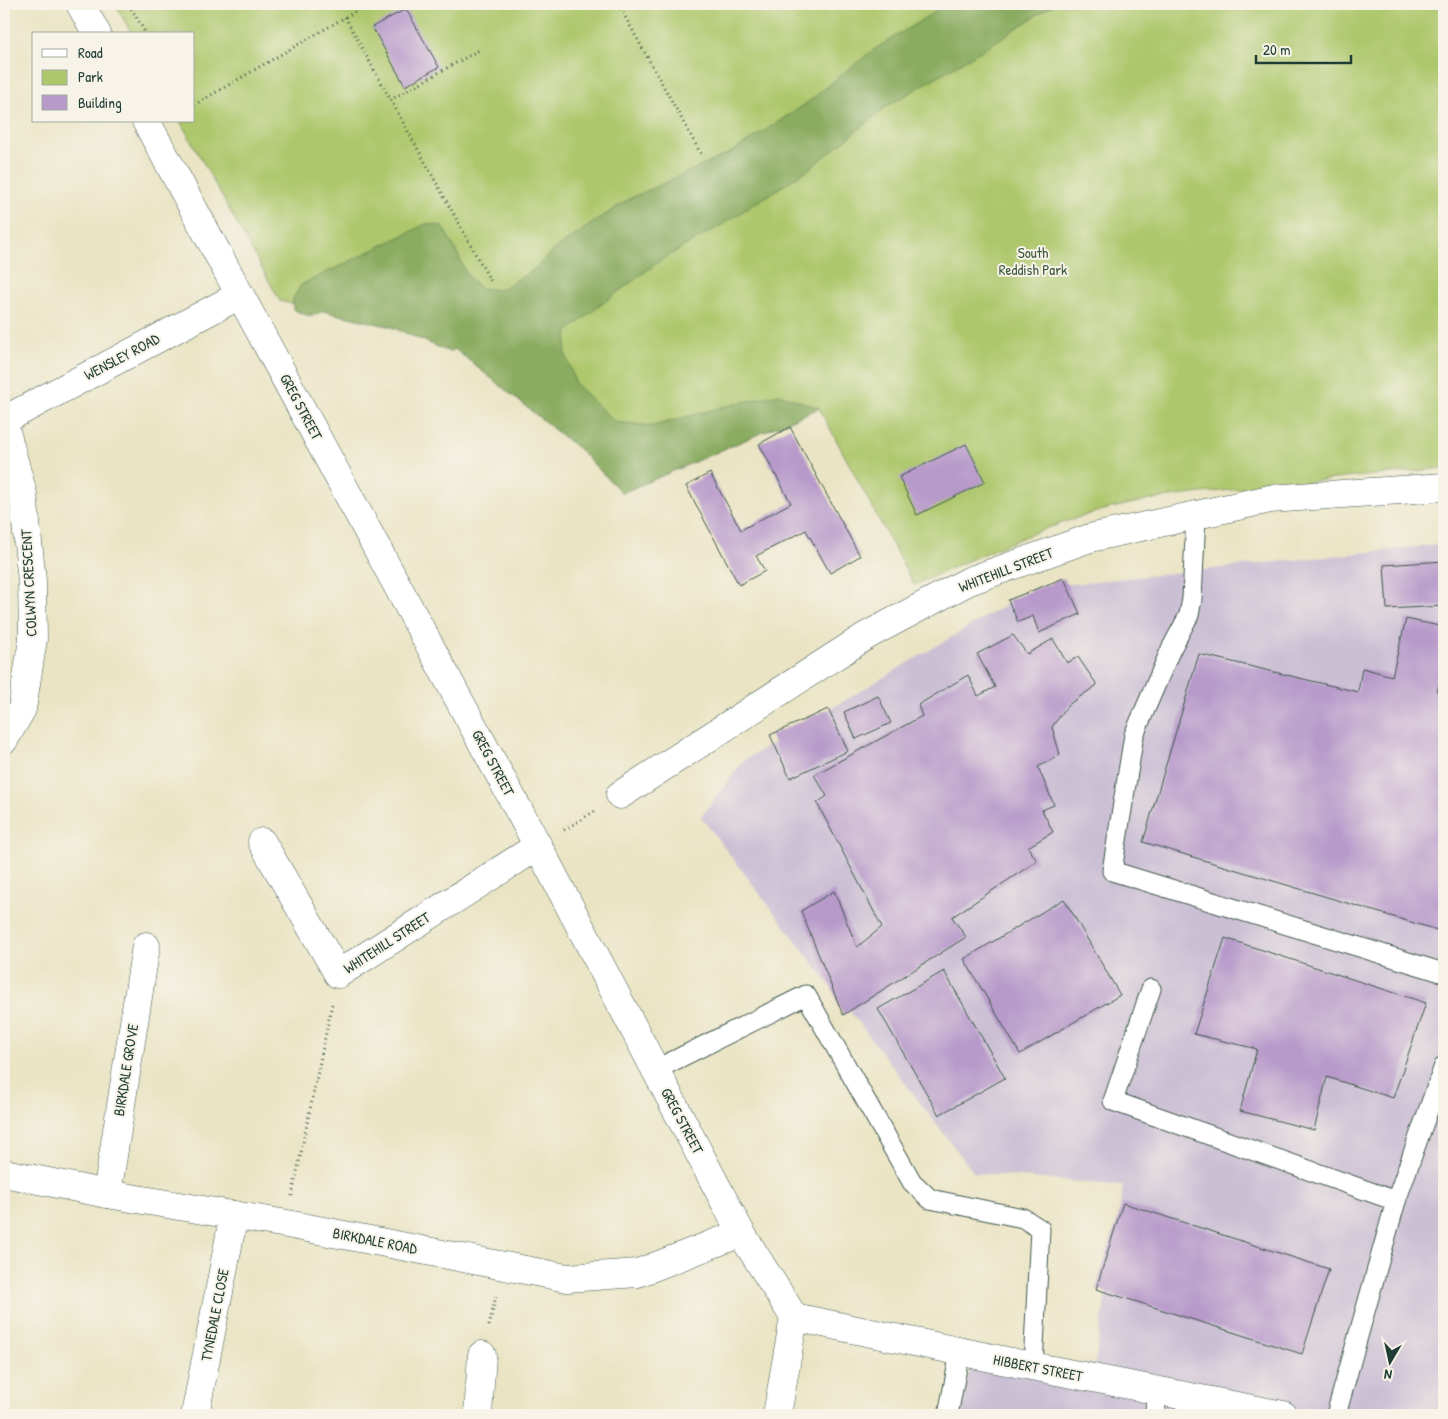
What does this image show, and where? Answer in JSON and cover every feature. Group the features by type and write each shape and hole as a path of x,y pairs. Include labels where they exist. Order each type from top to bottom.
{"street":[{"path":"80,4 96,32"},
{"name":"GREG STREET","path":"147,122 538,846 741,1233 794,1317"},
{"name":"WENSLEY ROAD","path":"4,420 240,295"},
{"name":"COLWYN CRESCENT","path":"4,424 22,494 32,581 33,639 22,709 4,740"},
{"name":"WHITEHILL STREET","path":"620,795 866,636 969,581 1090,538 1270,499 1444,486"},
{"name":"WHITEHILL STREET","path":"262,842 338,974 538,846"},
{"name":"BIRKDALE GROVE","path":"107,1194 146,946"},
{"name":"BIRKDALE ROAD","path":"4,1173 107,1194 287,1224 567,1278 638,1273 741,1233"},
{"name":"TYNEDALE CLOSE","path":"195,1415 234,1215"},
{"path":"777,1415 794,1317"},
{"name":"HIBBERT STREET","path":"794,1317 1033,1366 1156,1403 1283,1415"},
{"path":"478,1415 482,1355"}],"lane":[{"path":"1196,515 1192,599 1189,615 1171,649 1134,735 1112,871 1444,973"},
{"path":"1151,989 1113,1101 1396,1201"},
{"path":"655,1070 806,995 912,1182 930,1198 1023,1218 1040,1229 1033,1366"},
{"path":"1336,1415 1396,1201 1444,1066"},
{"path":"948,1415 960,1352"}],"path":[{"path":"129,4 145,32"},
{"path":"195,103 368,4"},
{"path":"618,4 701,154"},
{"path":"345,17 491,282"},
{"path":"390,100 481,49"},
{"path":"538,846 620,795"},
{"path":"287,1224 338,974"},
{"path":"482,1355 503,1266"}],"shaded area":[{"path":"1444,544 1444,1415 960,1415 972,1359 1095,1364 1123,1186 974,1173 701,817 743,761 1034,588"}],"green space":[{"name":"South Reddish Park","path":"115,4 1444,4 1444,468 1204,493 1129,504 1047,528 914,585 819,408 622,493 581,451 455,349 450,352 392,327 280,301 181,122 195,122 195,32 131,32"},
{"path":"947,4 1054,4 989,46 889,105 809,169 723,224 661,260 568,331 565,353 576,385 615,422 653,426 779,394 819,408 622,493 581,451 455,349 450,352 392,327 323,311 315,315 308,315 293,309 293,299 301,285 426,224 442,226 457,252 466,274 480,288 500,290 533,270 558,247 627,200 732,152 804,105 872,51"}],"building":[{"path":"406,9 439,67 405,86 372,27"},
{"path":"790,427 860,556 830,573 806,530 756,556 765,571 739,585 686,486 710,473 741,530 791,503 759,444"},
{"path":"966,444 985,482 917,515 899,477"},
{"path":"1444,561 1444,606 1387,609 1384,565"},
{"path":"1064,578 1080,614 1039,633 1033,616 1018,622 1008,600"},
{"path":"1406,619 1444,627 1444,665 1437,692 1444,694 1444,932 1143,842 1199,654 1358,692 1362,668 1392,676"},
{"path":"1013,635 1027,654 1053,639 1067,663 1078,657 1097,685 1068,705 1052,727 1060,755 1038,767 1054,805 1042,810 1053,832 1028,847 1037,861 952,917 966,937 843,1015 801,911 834,891 857,947 882,927 817,803 827,796 814,775 922,716 918,705 968,675 978,696 995,687 977,654"},
{"path":"878,696 891,723 856,739 844,712"},
{"path":"828,709 848,751 790,778 770,735"},
{"path":"1064,899 1120,995 1020,1054 964,959"},
{"path":"1225,938 1426,1003 1393,1098 1327,1077 1314,1130 1240,1111 1257,1049 1194,1034"},
{"path":"944,971 1005,1078 939,1115 878,1009"},
{"path":"1123,1203 1329,1269 1302,1354 1096,1289"}]}
